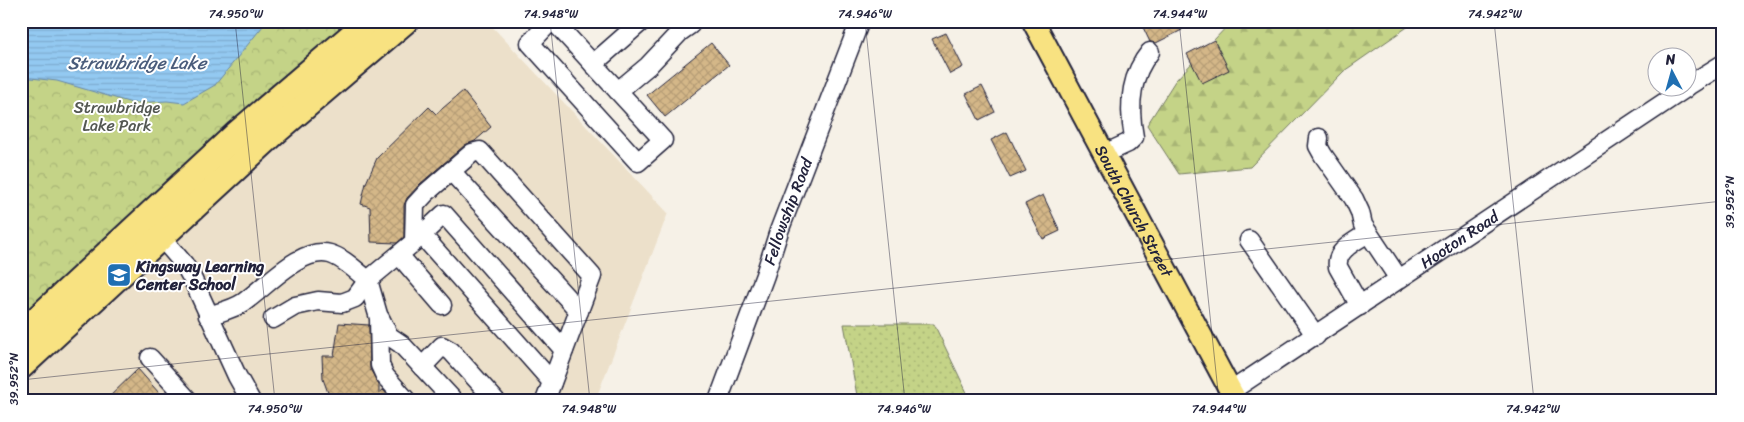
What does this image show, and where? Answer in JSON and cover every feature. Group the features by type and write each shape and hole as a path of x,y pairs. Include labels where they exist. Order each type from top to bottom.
{"highway":[{"path":"21,334 238,133 369,21"},
{"path":"21,366 288,120 405,21"}],"main road":[{"name":"South Church Street","path":"1033,21 1234,396"}],"street":[{"path":"551,21 530,43 638,162 663,140 559,27 556,21"},
{"path":"594,64 642,21"},
{"path":"618,91 648,66 680,32 690,25 688,21"},
{"name":"Fellowship Road","path":"718,401 765,275 779,231 860,21"},
{"path":"1104,154 1128,143 1134,136 1131,121 1133,81 1140,63 1150,52"},
{"name":"Hooton Road","path":"1696,81 1723,64"},
{"name":"Hooton Road","path":"1234,396 1316,336 1670,98"},
{"path":"1318,138 1318,146 1354,199 1363,225 1400,279"},
{"path":"545,401 592,276 480,151 472,153 427,192 415,205 418,238 552,382"},
{"path":"452,171 579,311"},
{"path":"427,192 444,214 564,350"},
{"path":"273,320 295,306 318,301 342,304 355,298 368,280 444,214"},
{"path":"1360,306 1337,262 1341,252 1368,233"},
{"path":"161,237 188,272 236,376 251,401"},
{"path":"1249,240 1316,336"},
{"path":"208,316 242,303 296,261 307,255 318,252 331,254 368,280 379,318 389,336 401,344 454,401"},
{"path":"399,255 442,304"},
{"path":"379,318 380,365 385,376 407,401"},
{"path":"422,366 442,346 451,351 496,401"},
{"path":"150,358 189,401"}],"shaded area":[{"path":"405,21 487,21 668,213 595,401 21,401 21,366"}],"green space":[{"name":"Strawbridge Lake Park","path":"21,21 369,21 21,334"},
{"path":"1232,21 1416,21 1344,71 1250,167 1179,174 1147,125 1175,81"},
{"path":"844,324 934,324 971,401 858,401"}],"water":[{"name":"Strawbridge Lake","path":"21,21 137,21 145,23 160,21 267,21 215,85 184,103 167,101 132,103 57,81 31,78 21,79"}],"building":[{"path":"1140,21 1178,21 1182,30 1156,43 1150,42"},
{"path":"946,33 963,67 950,74 932,39"},
{"path":"1214,40 1229,70 1202,83 1187,54"},
{"path":"711,43 729,65 665,117 647,95"},
{"path":"982,86 995,112 979,120 966,94"},
{"path":"463,91 491,127 475,141 465,145 420,184 407,198 404,205 404,237 397,243 371,242 370,207 361,204 366,183 377,158 429,107 436,114"},
{"path":"1007,132 1026,171 1010,178 991,140"},
{"path":"1043,195 1060,231 1043,239 1025,204"},
{"path":"339,323 369,325 370,369 379,385 379,393 383,390 393,401 331,401 323,379 322,356 334,356"},
{"path":"138,369 166,401 105,401"}],"place":[{"name":"Kingsway Learning Center School","path":"119,275"}]}
